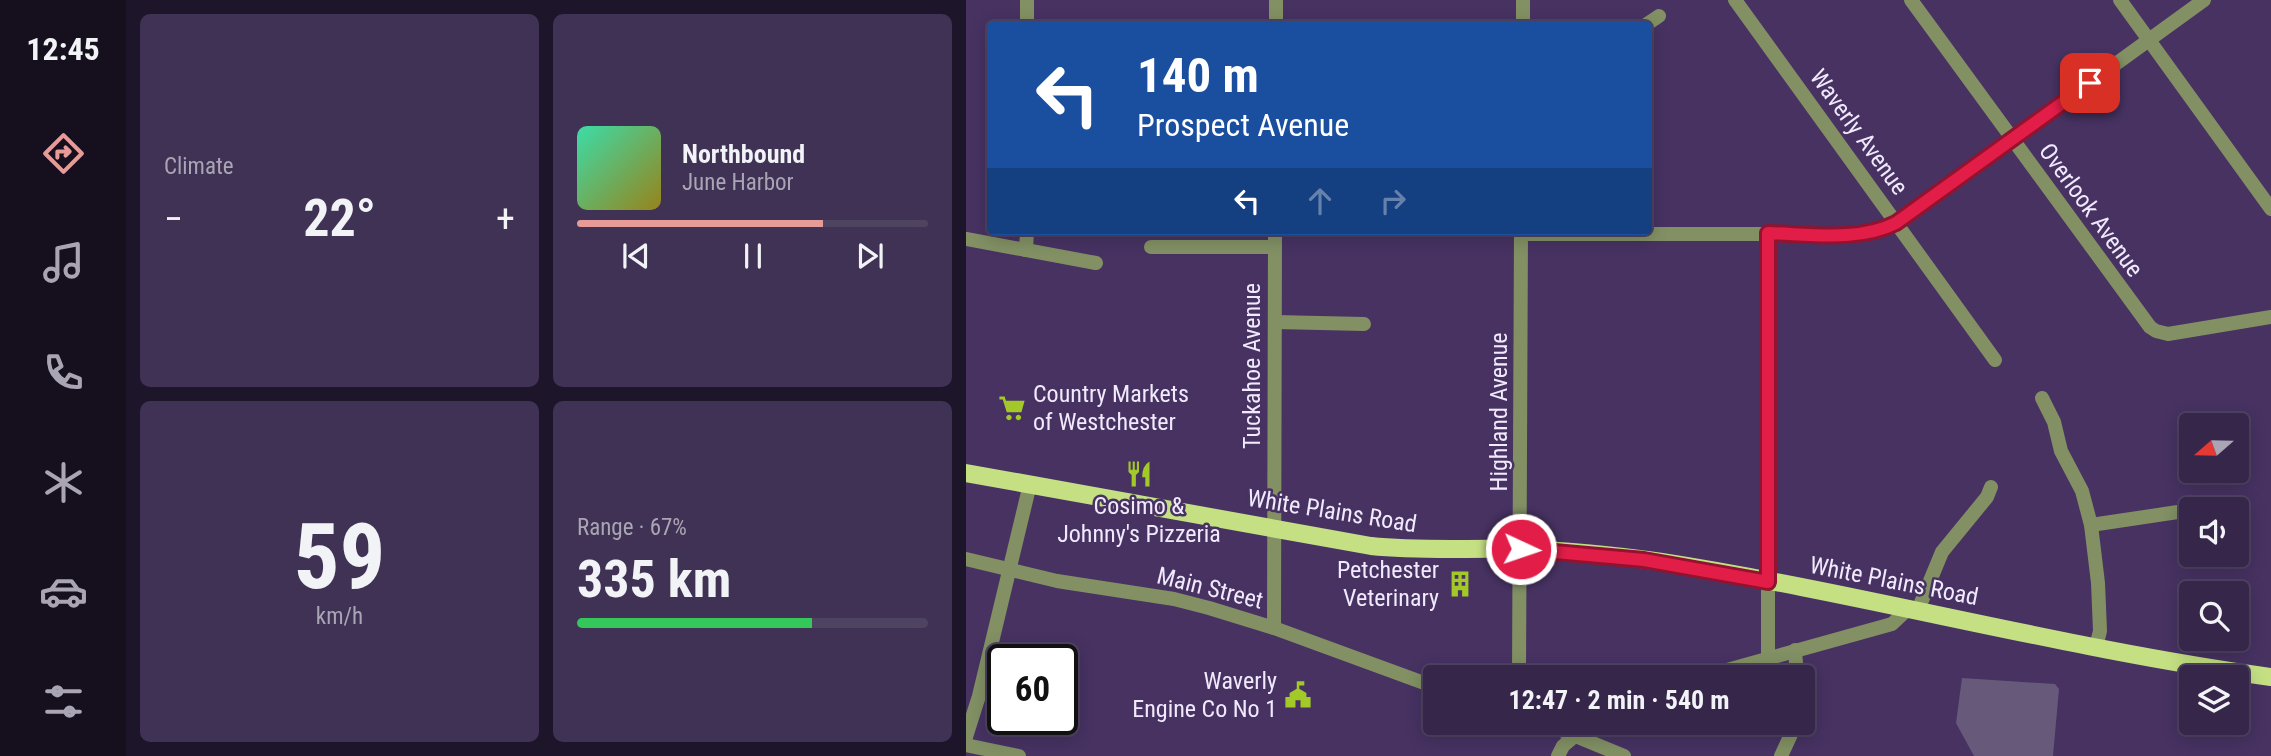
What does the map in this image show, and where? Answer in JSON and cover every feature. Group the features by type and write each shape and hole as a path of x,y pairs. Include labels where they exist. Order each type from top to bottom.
{"main road":[{"name":"White Plains Road","path":"966,473 1396,549 1521,549 1639,559 1914,609 2172,663 2271,677"}],"street":[{"path":"1027,0 1027,21"},
{"path":"1276,0 1276,21"},
{"path":"1523,0 1523,21"},
{"name":"Waverly Avenue","path":"1735,0 1995,359"},
{"name":"Overlook Avenue","path":"1910,0 2143,321 2157,331 2168,334 2271,317"},
{"path":"2120,0 2271,209"},
{"path":"1652,233 1851,234 1885,229 2204,0"},
{"path":"1768,233 1768,657"},
{"path":"1026,250 1027,235"},
{"name":"Tuckahoe Avenue","path":"1274,628 1275,235"},
{"name":"Highland Avenue","path":"1519,665 1521,235"},
{"path":"966,239 1096,263"},
{"path":"1151,247 1275,247"},
{"path":"1275,322 1364,324"},
{"path":"2042,398 2054,422 2061,451 2082,491 2091,525 2100,631 2096,647"},
{"path":"966,737 979,696 1030,484"},
{"path":"1742,665 1892,624 1914,609 1942,552 1987,497 1991,487"},
{"path":"2091,525 2179,512"},
{"name":"Main Street","path":"966,559 1083,586 1174,599 1274,628 1423,683"},
{"path":"1795,650 1796,665"},
{"path":"1781,756 1791,735"},
{"path":"1558,756 1563,746 1577,736 1624,756"},
{"path":"966,745 1019,756"}],"shaded area":[{"path":"1962,678 2055,684 2059,689 2053,756 1974,756 1956,723"}],"place":[{"name":"Country Markets of Westchester","path":"1012,408"},
{"name":"Cosimo & Johnny's Pizzeria","path":"1139,474"},
{"name":"Petchester Veterinary","path":"1460,584"},
{"name":"Waverly Engine Co No 1","path":"1298,695"}],"route":[{"path":"1521,549 1644,560 1768,582 1768,233 1851,234 1885,229 2090,83"}]}
